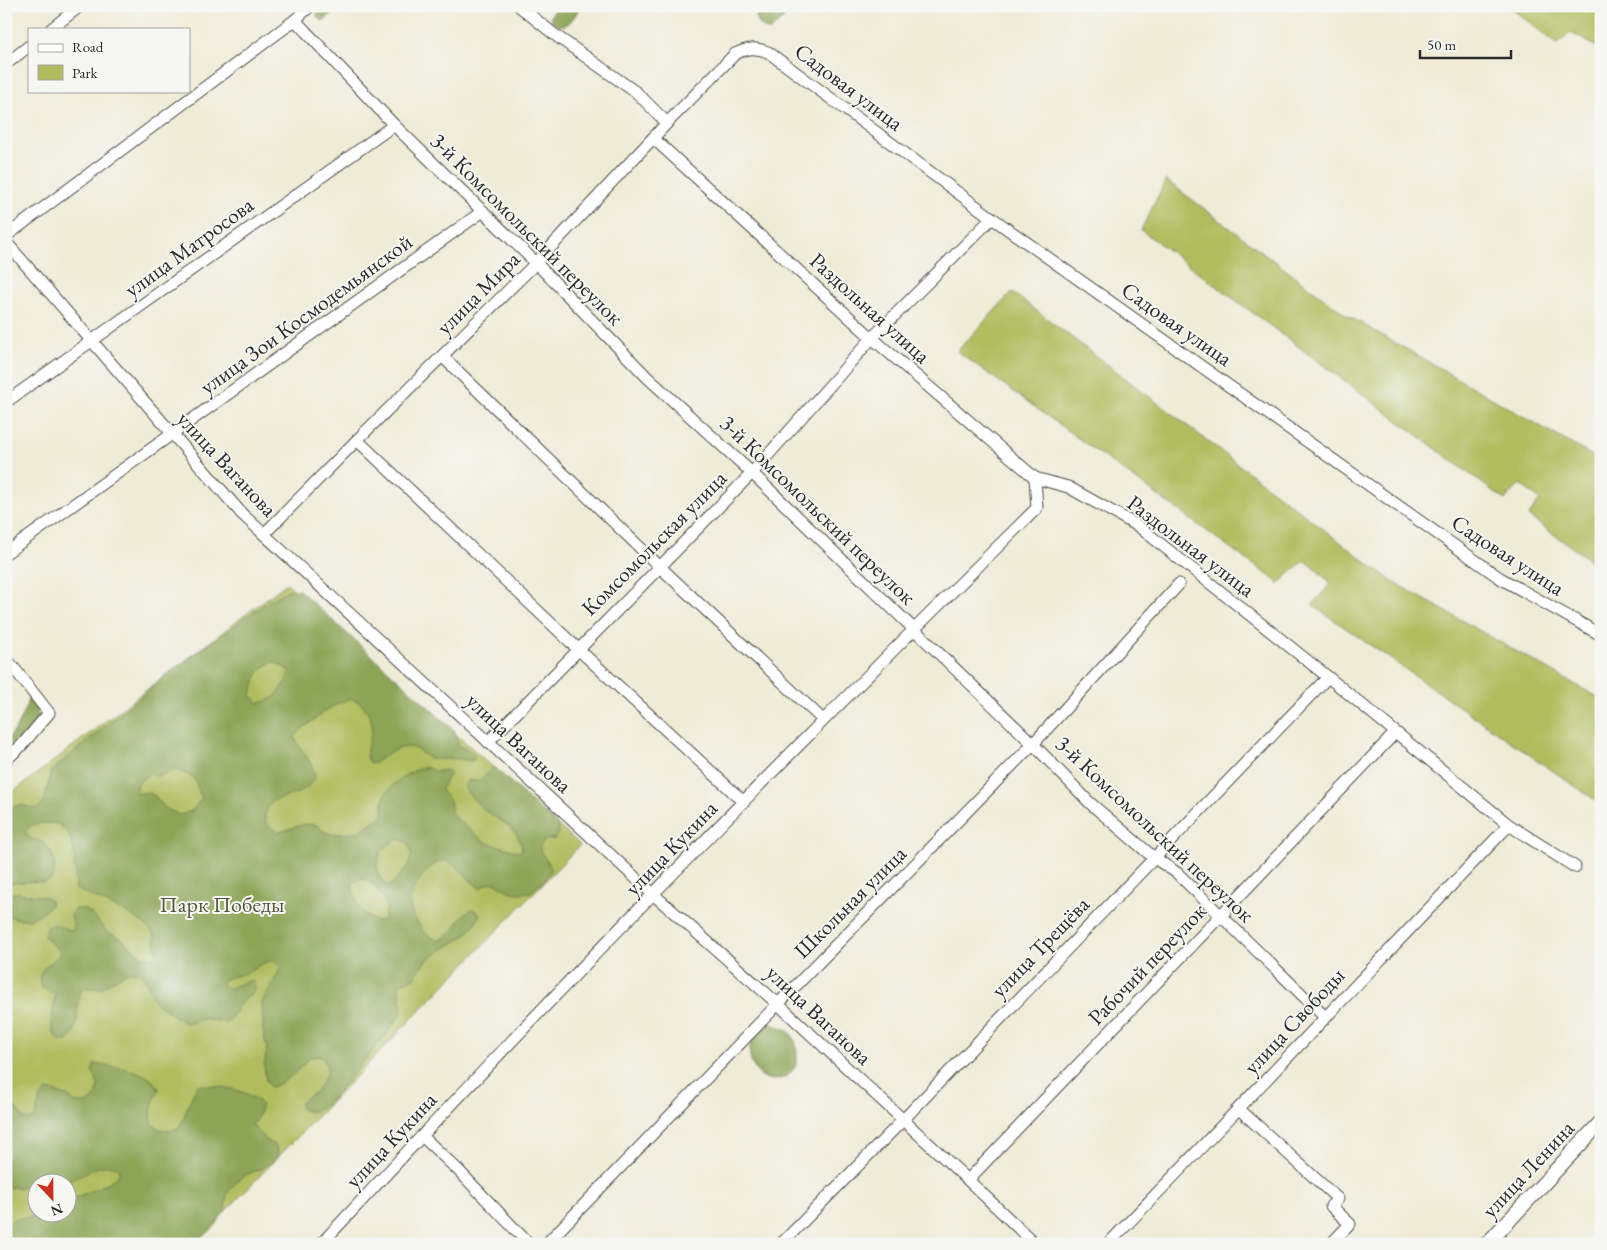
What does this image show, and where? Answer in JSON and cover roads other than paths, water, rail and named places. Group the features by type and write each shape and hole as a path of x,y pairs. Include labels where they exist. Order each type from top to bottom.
{"street":[{"path":"52,28 80,6"},
{"path":"6,236 295,20 310,6"},
{"path":"519,6 637,94 667,123"},
{"name":"3-й Комсомольский переулок","path":"295,20 394,125 536,263 648,378 752,473 1033,744 1090,803 1154,857 1177,872 1325,1017"},
{"path":"6,64 28,47"},
{"name":"Садовая улица","path":"735,54 752,48 768,52 992,218 1500,578 1601,635"},
{"name":"улица Мира","path":"264,534 536,263 667,123 735,54"},
{"name":"улица Матросова","path":"6,402 394,125"},
{"name":"Раздольная улица","path":"653,138 872,338 1036,478 1068,487 1138,526 1328,677 1509,825 1575,867"},
{"name":"улица Зои Космодемьянской","path":"6,553 483,211"},
{"name":"Комсомольская улица","path":"488,742 752,473 872,338 992,218"},
{"name":"улица Ваганова","path":"6,242 242,514 654,894 778,1004 1035,1244"},
{"path":"442,356 659,566 823,720"},
{"path":"357,440 578,649 744,802"},
{"name":"улица Кукина","path":"321,1244 422,1136 823,720 1037,508 1036,478"},
{"name":"Школьная улица","path":"546,1244 1033,744 1179,584"},
{"path":"6,658 49,713 22,746 6,760"},
{"name":"улица Трещёва","path":"781,1244 903,1120 1328,677"},
{"name":"Рабочий переулок","path":"968,1180 1396,733"},
{"name":"улица Свободы","path":"1108,1244 1509,825"},
{"path":"1239,1109 1338,1199 1332,1206 1350,1224 1331,1244"},
{"name":"улица Ленина","path":"1487,1244 1601,1122"},
{"path":"422,1136 459,1171 529,1244"}],"park label":[{"name":"Парк Победы","path":"222,904"}]}
